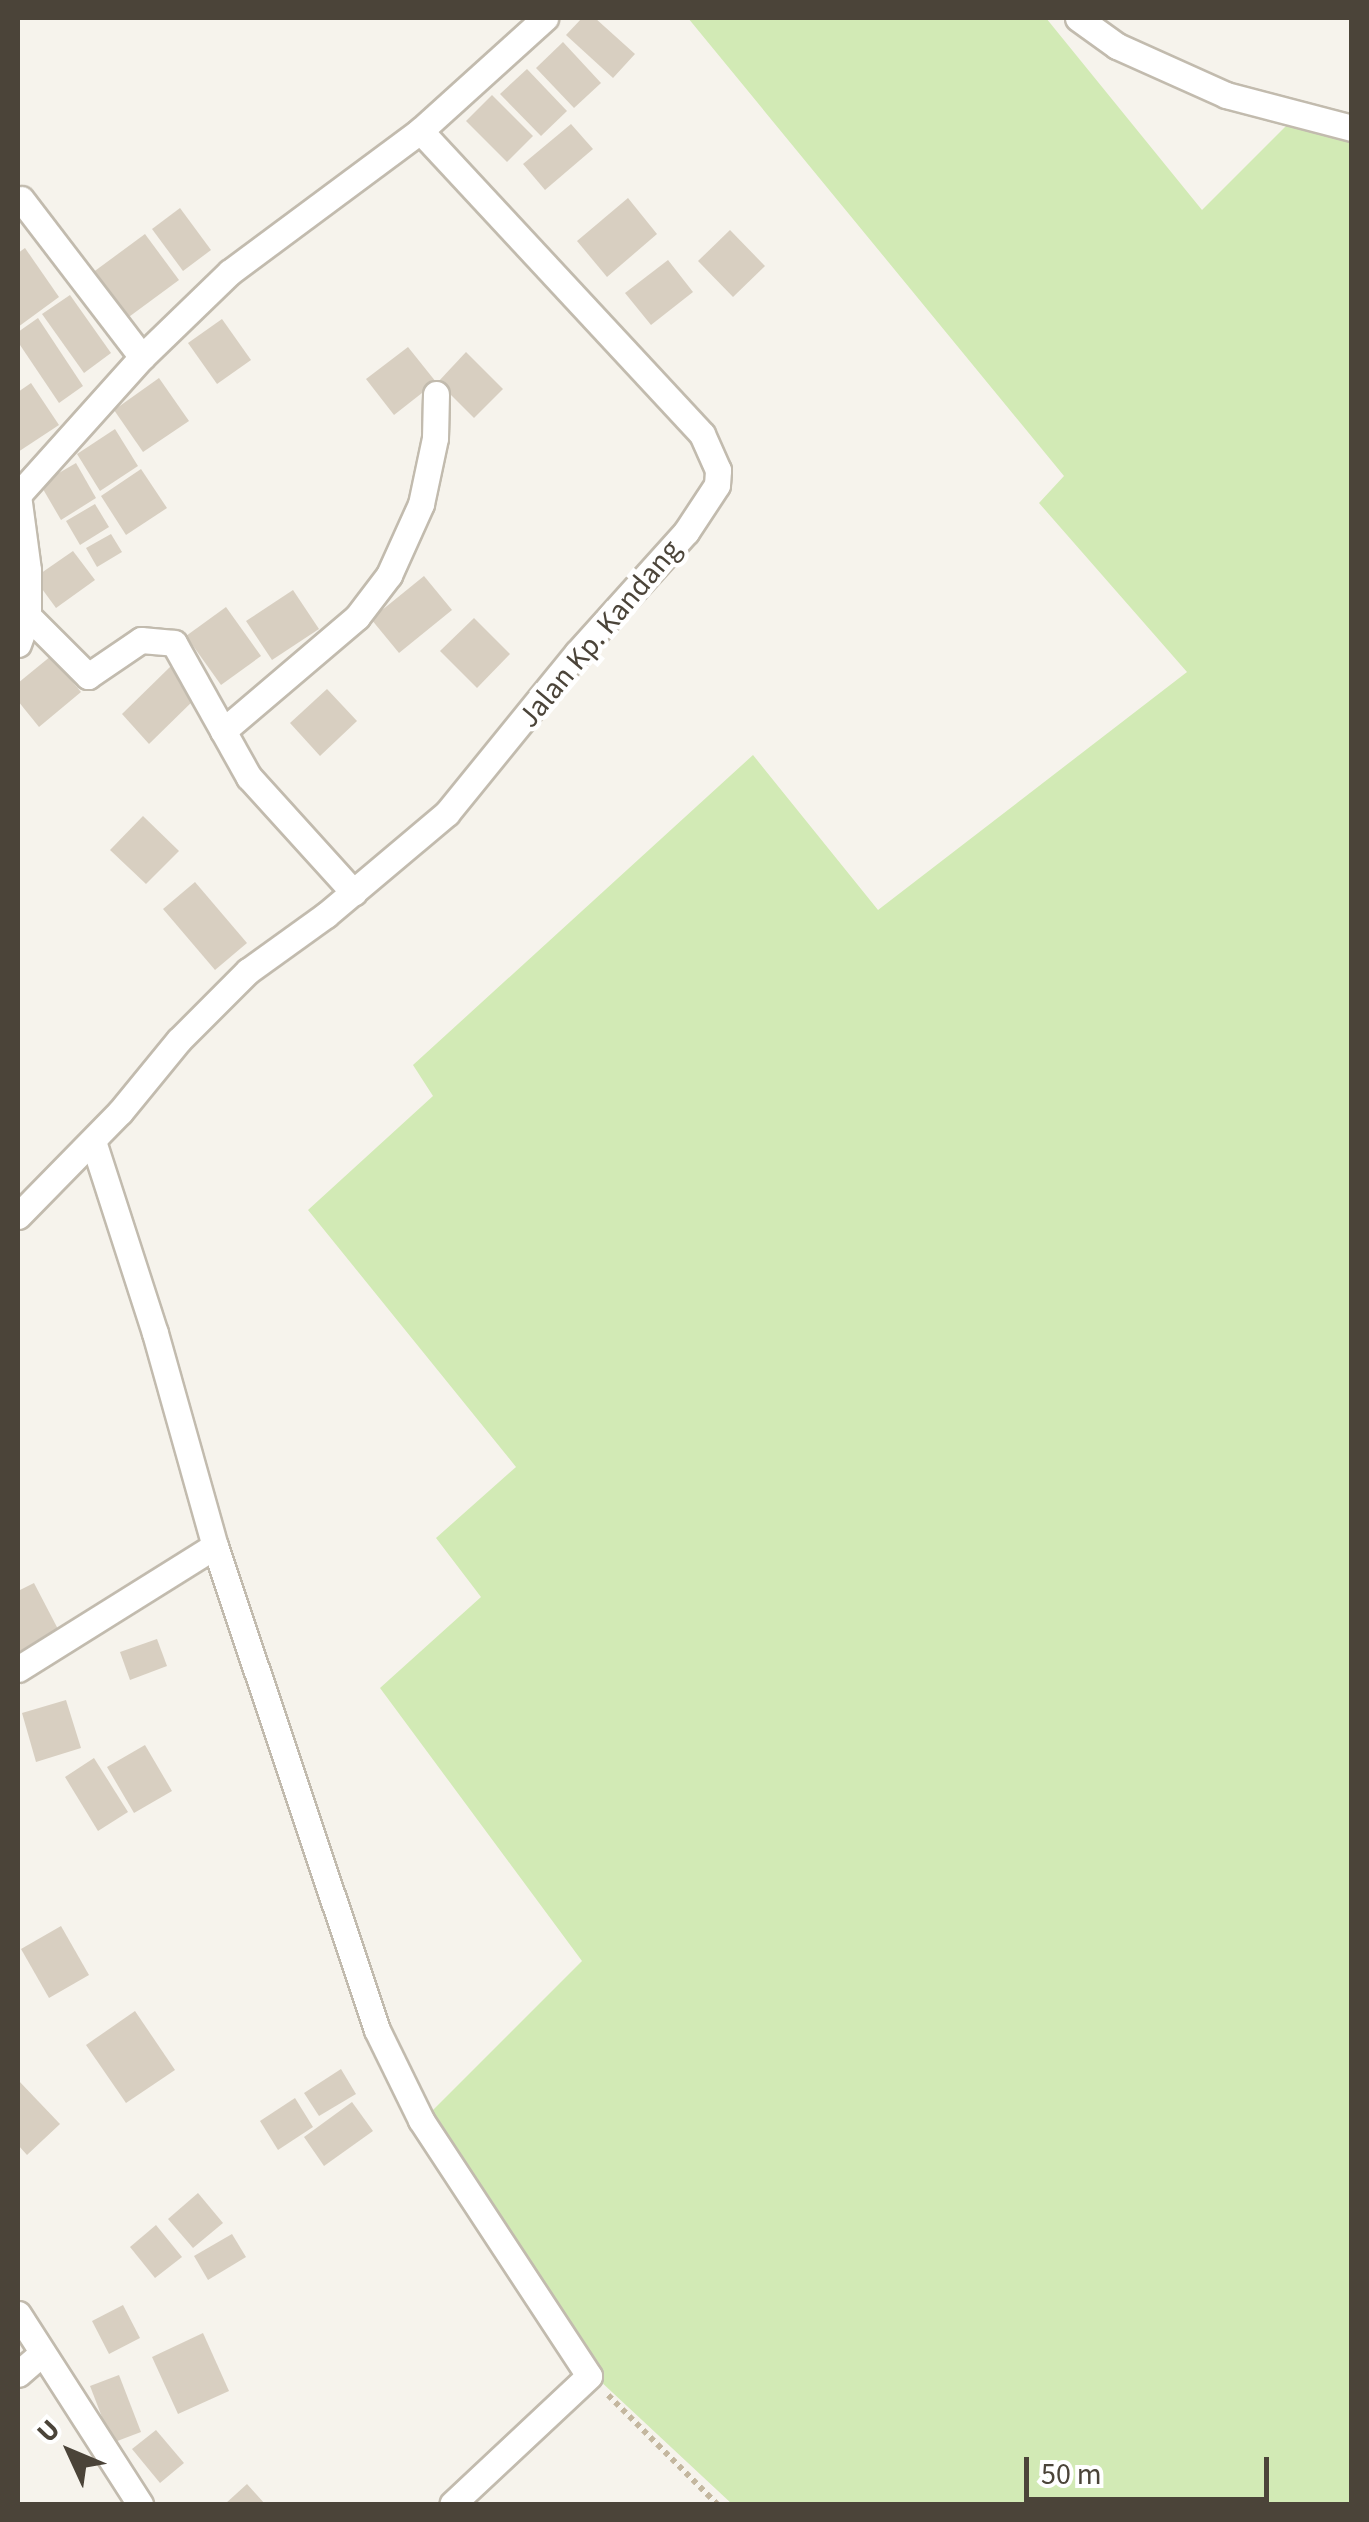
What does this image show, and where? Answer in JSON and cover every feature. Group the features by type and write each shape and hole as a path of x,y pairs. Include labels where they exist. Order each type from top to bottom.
{"street":[{"path":"18,644 28,616 28,570 18,495 142,357 230,272 420,132 545,18"},
{"path":"1078,18 1117,46 1226,95 1352,128"},
{"name":"Jalan Kp. Kandang","path":"18,1216 92,1141 212,1005 248,971 418,840 475,783 577,653 700,515 717,484 718,470 702,434 420,132"},
{"path":"21,199 142,357"},
{"path":"223,731 357,616 389,575 421,504 435,438 436,394"},
{"path":"28,616 88,676 141,640 174,643 233,754 269,802 354,892"},
{"path":"92,1141 155,1333 215,1546 306,1826 394,2070 449,2166 589,2376 452,2504"},
{"path":"18,1669 215,1546"},
{"path":"18,2314 140,2504"},
{"path":"18,2374 42,2353"}],"path":[{"path":"589,2376 717,2504"}],"green space":[{"path":"688,18 1046,18 1202,210 1296,116 1351,121 1351,2504 732,2504 568,2351 429,2114 582,1961 380,1688 481,1597 436,1538 516,1467 308,1210 433,1096 413,1065 753,755 878,910 1187,672 1039,503 1064,476"}],"building":[{"path":"582,18 595,18 635,54 613,78 566,35"},
{"path":"563,42 601,83 574,108 536,68"},
{"path":"527,69 567,111 541,136 500,94"},
{"path":"492,95 533,136 507,162 466,121"},
{"path":"571,124 593,149 545,190 523,164"},
{"path":"628,198 657,234 607,277 577,241"},
{"path":"180,208 211,250 183,271 152,229"},
{"path":"730,230 765,266 733,297 698,261"},
{"path":"145,234 179,280 122,322 88,276"},
{"path":"25,248 59,297 18,327 18,253"},
{"path":"668,260 693,292 651,325 625,293"},
{"path":"70,295 111,353 84,373 42,314"},
{"path":"38,318 83,386 59,403 18,342 18,332"},
{"path":"222,319 251,360 217,384 188,343"},
{"path":"408,347 436,382 394,415 366,379"},
{"path":"466,352 503,389 474,418 438,382"},
{"path":"159,378 189,421 143,452 114,410"},
{"path":"31,383 59,425 18,452 18,392"},
{"path":"115,429 138,466 100,491 77,454"},
{"path":"76,463 96,498 61,520 40,484"},
{"path":"141,469 167,508 126,535 101,496"},
{"path":"95,504 109,527 80,545 66,521"},
{"path":"111,534 122,552 97,567 86,548"},
{"path":"73,551 95,580 56,608 34,578"},
{"path":"424,576 452,610 399,653 371,619"},
{"path":"293,590 319,629 272,660 246,621"},
{"path":"226,607 261,656 221,685 186,636"},
{"path":"474,618 510,654 477,688 440,651"},
{"path":"51,656 81,692 39,727 18,701 18,683"},
{"path":"171,666 199,695 149,744 122,714"},
{"path":"327,689 357,721 320,756 290,723"},
{"path":"143,816 179,851 146,884 110,850"},
{"path":"195,882 247,943 215,970 163,909"},
{"path":"34,1583 59,1631 18,1652 18,1591"},
{"path":"157,1639 167,1666 130,1680 120,1652"},
{"path":"66,1700 81,1748 36,1762 22,1713"},
{"path":"145,1745 172,1791 134,1813 107,1767"},
{"path":"94,1758 128,1812 98,1831 65,1777"},
{"path":"61,1926 89,1975 49,1998 21,1949"},
{"path":"135,2011 175,2070 126,2103 86,2045"},
{"path":"341,2069 356,2094 319,2116 304,2093"},
{"path":"18,2080 60,2124 27,2155 18,2145"},
{"path":"295,2098 313,2127 278,2150 260,2121"},
{"path":"352,2102 373,2131 324,2166 304,2137"},
{"path":"198,2193 223,2223 193,2248 168,2219"},
{"path":"156,2225 182,2257 155,2278 130,2247"},
{"path":"232,2234 246,2257 208,2280 194,2256"},
{"path":"123,2305 140,2338 109,2354 92,2321"},
{"path":"203,2333 229,2391 178,2414 152,2357"},
{"path":"119,2375 141,2432 112,2443 90,2386"},
{"path":"156,2430 184,2463 160,2483 132,2449"},
{"path":"247,2484 265,2504 225,2504"}]}
